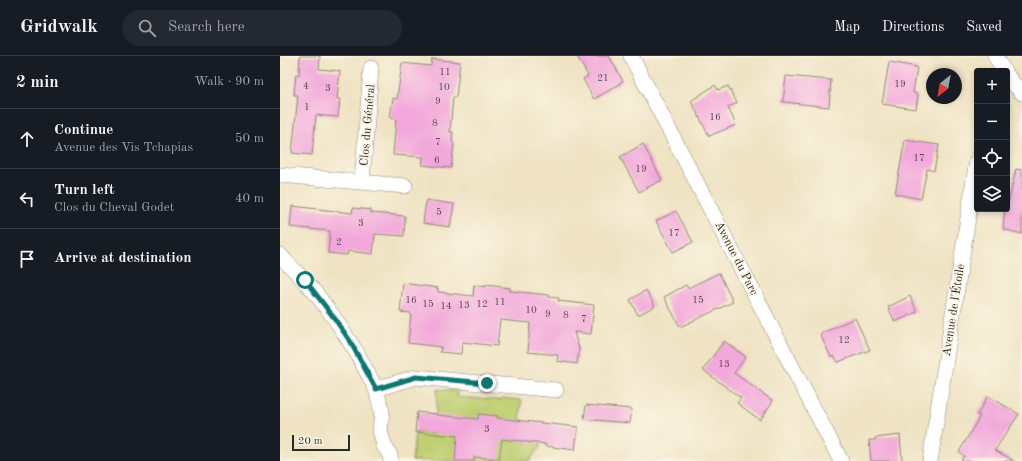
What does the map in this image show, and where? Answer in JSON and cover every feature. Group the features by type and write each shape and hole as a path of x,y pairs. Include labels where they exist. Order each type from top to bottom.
{"street":[{"name":"Avenue du Parc","path":"631,56 841,461"},
{"path":"992,68 994,56"},
{"path":"994,56 1002,68"},
{"name":"Clos du Général","path":"362,182 371,68"},
{"path":"1010,79 1022,93"},
{"name":"Clos du Général","path":"280,175 405,186"},
{"name":"Avenue de l'Étoile","path":"930,461 975,176"},
{"path":"280,255 305,280 335,319 357,352 376,389 382,412 380,430 384,446 390,455 391,461"},
{"path":"376,389 416,377 556,390"}],"green space":[{"path":"437,389 457,391 457,397 522,400 520,417 540,443 540,447 529,461 412,461 415,432 435,434"}],"building":[{"path":"300,56 320,56 319,69 340,71 337,99 340,99 338,117 316,115 312,155 292,153 298,95 294,95 296,74 299,75"},
{"path":"577,56 609,56 623,81 594,99 583,79 588,76"},
{"path":"432,59 460,62 456,97 453,97 450,132 453,132 452,142 454,143 451,168 422,165 423,157 393,155 396,119 390,118 393,98 397,99 402,63 431,66"},
{"path":"889,62 917,67 913,93 918,94 916,109 882,104"},
{"path":"786,76 831,80 829,107 783,102"},
{"path":"715,85 718,90 728,86 737,103 728,107 736,125 709,136 691,101"},
{"path":"905,140 939,145 934,171 927,169 921,199 895,194"},
{"path":"643,144 662,180 639,192 620,157"},
{"path":"1016,169 1022,170 1022,234 1003,229 1005,212 1010,212 1010,196"},
{"path":"426,200 454,204 450,227 423,223"},
{"path":"292,206 352,213 353,208 371,210 371,213 405,216 404,236 375,234 373,254 348,251 347,255 328,253 330,231 290,227"},
{"path":"676,211 693,242 673,252 656,221"},
{"path":"719,273 733,302 680,327 664,297 686,285 688,288"},
{"path":"403,283 438,288 438,292 473,296 474,285 485,287 485,285 510,288 510,291 549,295 549,297 559,298 558,301 594,305 591,334 574,332 579,349 577,364 557,361 558,355 528,352 530,323 500,320 497,346 462,342 461,354 440,352 441,347 408,343 411,313 400,312"},
{"path":"646,290 655,306 638,315 630,300"},
{"path":"910,296 917,312 895,322 888,307"},
{"path":"855,318 870,350 838,362 834,356 831,357 820,334"},
{"path":"724,341 746,357 734,373 773,401 760,420 737,403 741,398 703,370"},
{"path":"988,396 1019,414 995,450 1014,461 961,461 964,456 959,452 980,416 977,415"},
{"path":"586,405 632,409 630,423 584,419"},
{"path":"417,412 478,419 478,414 498,416 497,418 578,427 575,450 545,446 545,444 502,439 499,459 474,457 474,461 455,461 457,436 415,432"},
{"path":"900,435 902,461 871,461 869,440"}],"route":[{"path":"305,280 314,290 350,341 376,389 416,377 487,383"}]}
